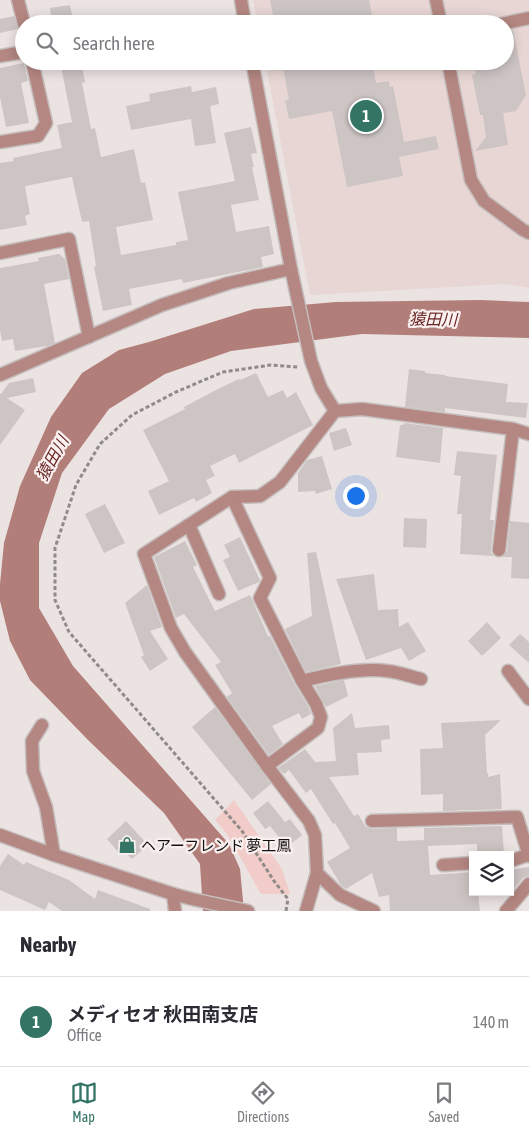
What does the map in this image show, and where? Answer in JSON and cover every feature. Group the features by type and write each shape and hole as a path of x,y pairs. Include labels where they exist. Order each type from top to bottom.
{"street":[{"path":"18,0 22,15"},
{"path":"241,0 244,15"},
{"path":"436,0 439,15"},
{"path":"514,21 529,18"},
{"path":"0,56 15,54"},
{"path":"0,142 38,136 46,123 34,70"},
{"path":"254,70 291,269 311,361 321,388 335,411"},
{"path":"450,70 471,180 484,201 529,233"},
{"path":"0,253 69,239 88,337"},
{"path":"0,375 172,302 229,283 291,269"},
{"path":"306,911 317,873 315,835 309,821 267,766 171,628 144,554 232,497 260,496 280,482 335,411 362,409 513,429 529,434"},
{"path":"499,550 513,429"},
{"path":"232,497 270,578 260,598 321,717 318,728 267,766"},
{"path":"188,526 219,594"},
{"path":"302,682 334,674 368,670 386,670 421,679"},
{"path":"508,670 529,699"},
{"path":"42,725 32,741 32,771 46,807 54,855"},
{"path":"372,821 518,817 528,856 514,860"},
{"path":"0,835 54,855 192,900 248,911"},
{"path":"443,865 469,863"},
{"path":"317,873 340,895 374,911"},
{"path":"506,911 529,884"},
{"path":"173,894 176,911"}],"shaded area":[{"path":"253,0 529,0 529,288 506,284 310,295 267,70 514,70 514,15 256,15"},
{"path":"234,800 282,869 290,894 261,894 227,834 215,820"}],"water":[{"name":"猿田川","path":"481,300 529,302 529,338 362,334 231,351 165,374 109,409 62,473 39,543 39,608 73,666 229,844 240,869 244,911 203,911 200,864 164,813 88,740 30,680 10,641 0,601 4,543 20,486 51,417 82,373 119,350 254,309 336,302"}],"building":[{"path":"270,0 369,0 372,15 273,15"},
{"path":"70,5 72,15 51,15 50,8"},
{"path":"14,16 15,30 0,33 0,19"},
{"path":"514,35 526,95 516,111 503,113 508,145 475,151 486,137 483,115 480,115 472,75 476,74 475,70 514,70"},
{"path":"15,65 15,70 26,70 28,81 21,83 29,123 6,127 0,97 0,68"},
{"path":"62,70 83,70 85,82 82,83 91,129 95,128 101,157 134,149 141,183 145,182 153,220 116,227 121,255 176,245 176,242 188,240 178,192 235,181 224,133 251,127 257,153 251,154 254,167 252,167 259,200 231,205 236,232 269,226 274,254 261,257 263,267 183,283 182,279 129,289 132,305 103,311 94,267 96,266 89,221 82,222 72,177 25,186 30,214 25,216 27,225 0,230 0,163 14,161 13,158 62,148 57,125 72,122"},
{"path":"284,70 374,70 376,83 389,81 390,87 393,86 404,142 436,136 439,149 399,157 403,176 347,187 332,111 289,119 285,100 289,100"},
{"path":"191,86 192,92 216,87 219,104 210,106 216,143 195,146 191,119 131,130 126,106 150,101 149,94"},
{"path":"59,254 65,259 69,279 44,284 55,343 15,351 13,339 2,341 0,330 0,268 39,261 38,258"},
{"path":"409,369 425,371 425,373 508,384 506,402 528,403 526,418 445,408 445,412 405,407"},
{"path":"256,373 268,397 283,390 287,398 296,392 313,425 239,463 235,454 210,466 215,476 206,480 212,493 196,502 194,498 159,515 148,491 169,481 143,430 185,409 184,407 218,389"},
{"path":"33,378 36,392 7,398 25,410 0,445 0,393 9,383"},
{"path":"404,423 443,428 440,463 396,457 400,425"},
{"path":"346,428 352,445 334,451 329,433"},
{"path":"457,451 497,455 490,520 494,520 491,553 494,556 460,554 462,514 457,514 461,476 454,475"},
{"path":"322,456 332,489 316,494 315,491 298,492 298,473 307,460"},
{"path":"105,504 125,543 104,553 85,514"},
{"path":"404,518 427,519 426,548 403,547"},
{"path":"510,521 529,523 529,579 511,578 512,557 503,557 507,551"},
{"path":"240,537 260,580 238,591 223,560 230,557 224,545"},
{"path":"185,541 197,565 193,567 215,611 250,595 268,636 270,636 309,708 311,714 302,719 299,713 272,726 283,744 269,755 227,697 232,693 215,665 221,662 184,614 176,618 154,557"},
{"path":"316,552 341,664 306,672 285,629 312,616 307,553"},
{"path":"374,574 378,610 398,609 399,627 408,622 426,651 409,661 401,648 366,660 336,579"},
{"path":"147,585 162,627 150,631 168,659 150,671 141,657 144,655 125,603"},
{"path":"487,622 501,638 482,656 468,641"},
{"path":"520,634 529,642 529,663 509,645"},
{"path":"344,680 348,696 326,707 315,686"},
{"path":"215,707 271,784 252,800 192,727"},
{"path":"352,713 355,728 389,725 390,739 381,740 382,752 357,753 359,775 329,777 354,816 358,814 368,828 397,828 397,841 424,840 424,828 502,826 504,851 477,851 477,844 428,846 430,875 469,872 469,896 478,896 480,911 390,911 389,895 379,897 372,873 346,889 341,885 327,862 350,848 311,789 306,793 289,770 284,774 278,768 305,749 315,762 336,761 333,728"},
{"path":"501,720 485,735 487,773 488,777 500,774 502,809 443,811 443,794 421,795 420,749 443,748 441,723"},
{"path":"268,801 285,822 290,819 302,835 287,847 270,826 265,829 253,813"},
{"path":"126,821 148,845 132,859 123,851 120,854 107,839"},
{"path":"8,854 24,865 26,862 69,880 95,899 98,890 150,909 150,911 62,911 49,902 45,910 0,890 0,866"},
{"path":"529,867 529,876 523,878 514,889 514,869"}],"place":[{"name":"メディセオ 秋田南支店","path":"366,116"},
{"name":"ヘアーフレンド 夢工鳳","path":"127,845"}]}
